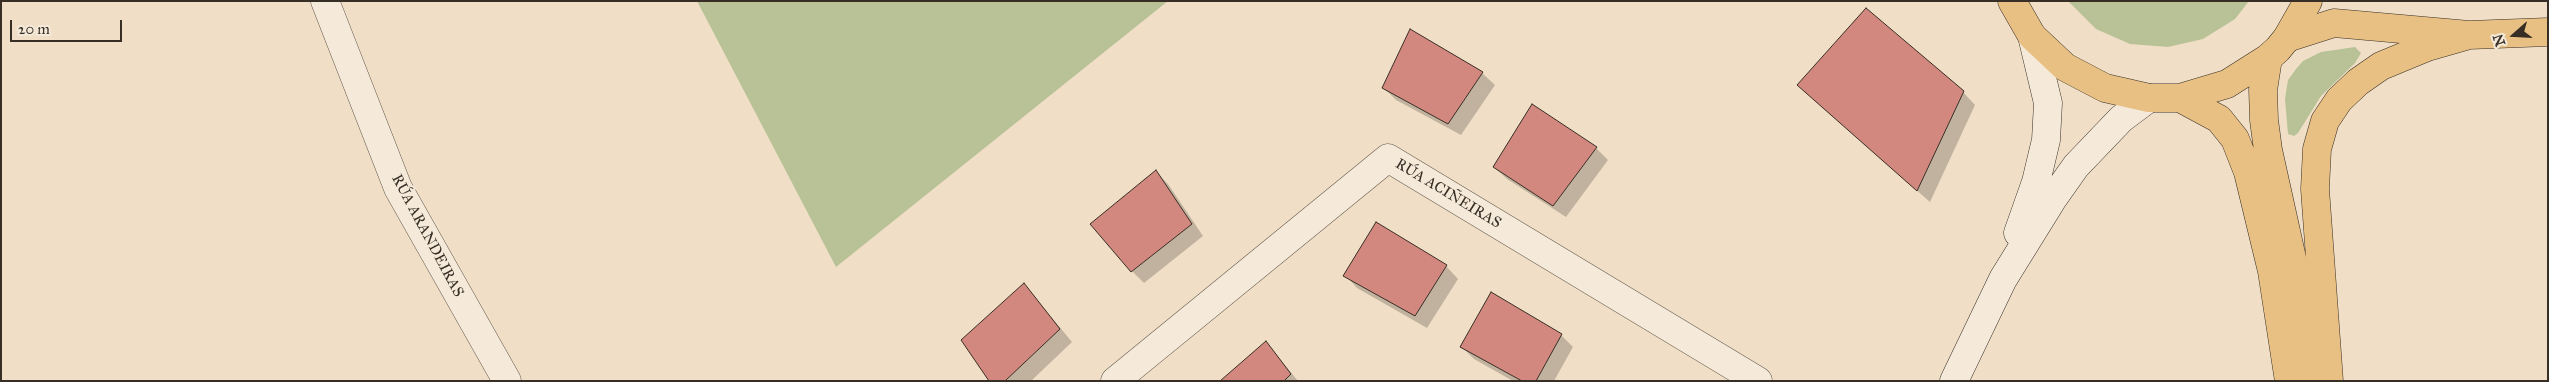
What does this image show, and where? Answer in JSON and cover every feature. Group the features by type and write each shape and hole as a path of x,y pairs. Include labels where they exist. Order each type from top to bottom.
{"main road":[{"path":"2012,1 2032,36 2065,67 2105,88 2149,98 2180,98 2227,84 2268,58 2287,38 2308,1"},
{"path":"2287,38 2334,24 2469,35 2548,32"},
{"path":"2330,381 2315,189 2317,149 2325,121 2345,94 2381,66 2418,50 2469,35"},
{"path":"2268,58 2263,90 2264,120 2297,280 2307,381"},
{"path":"2180,98 2219,119 2235,139 2248,172 2272,271 2289,381"}],"street":[{"name":"RÚA ARANDEIRAS","path":"325,1 398,188 507,381"},
{"path":"2003,279 2036,182 2046,140 2048,103 2032,36"},
{"path":"1954,381 2003,279 2052,200 2076,166 2121,120 2149,98"},
{"name":"RÚA ACIÑEIRAS","path":"1115,381 1388,158 1758,381"}],"green space":[{"path":"697,1 1168,1 836,267"},
{"path":"2068,1 2249,1 2235,19 2203,39 2168,47 2130,44 2096,29"},
{"path":"2355,47 2361,53 2355,63 2321,96 2298,133 2294,136 2288,134 2285,99 2288,80 2296,69 2303,61 2321,52"}],"building":[{"path":"1866,8 1964,91 1917,191 1797,85"},
{"path":"1410,29 1483,72 1448,124 1382,88"},
{"path":"1532,104 1597,147 1553,206 1493,167"},
{"path":"1156,170 1192,224 1131,272 1090,224"},
{"path":"1376,222 1447,265 1415,316 1343,276"},
{"path":"1024,283 1060,329 1005,381 989,381 961,340"},
{"path":"1491,292 1562,334 1536,381 1522,381 1460,347"},
{"path":"1266,341 1291,374 1284,381 1220,381"}]}
